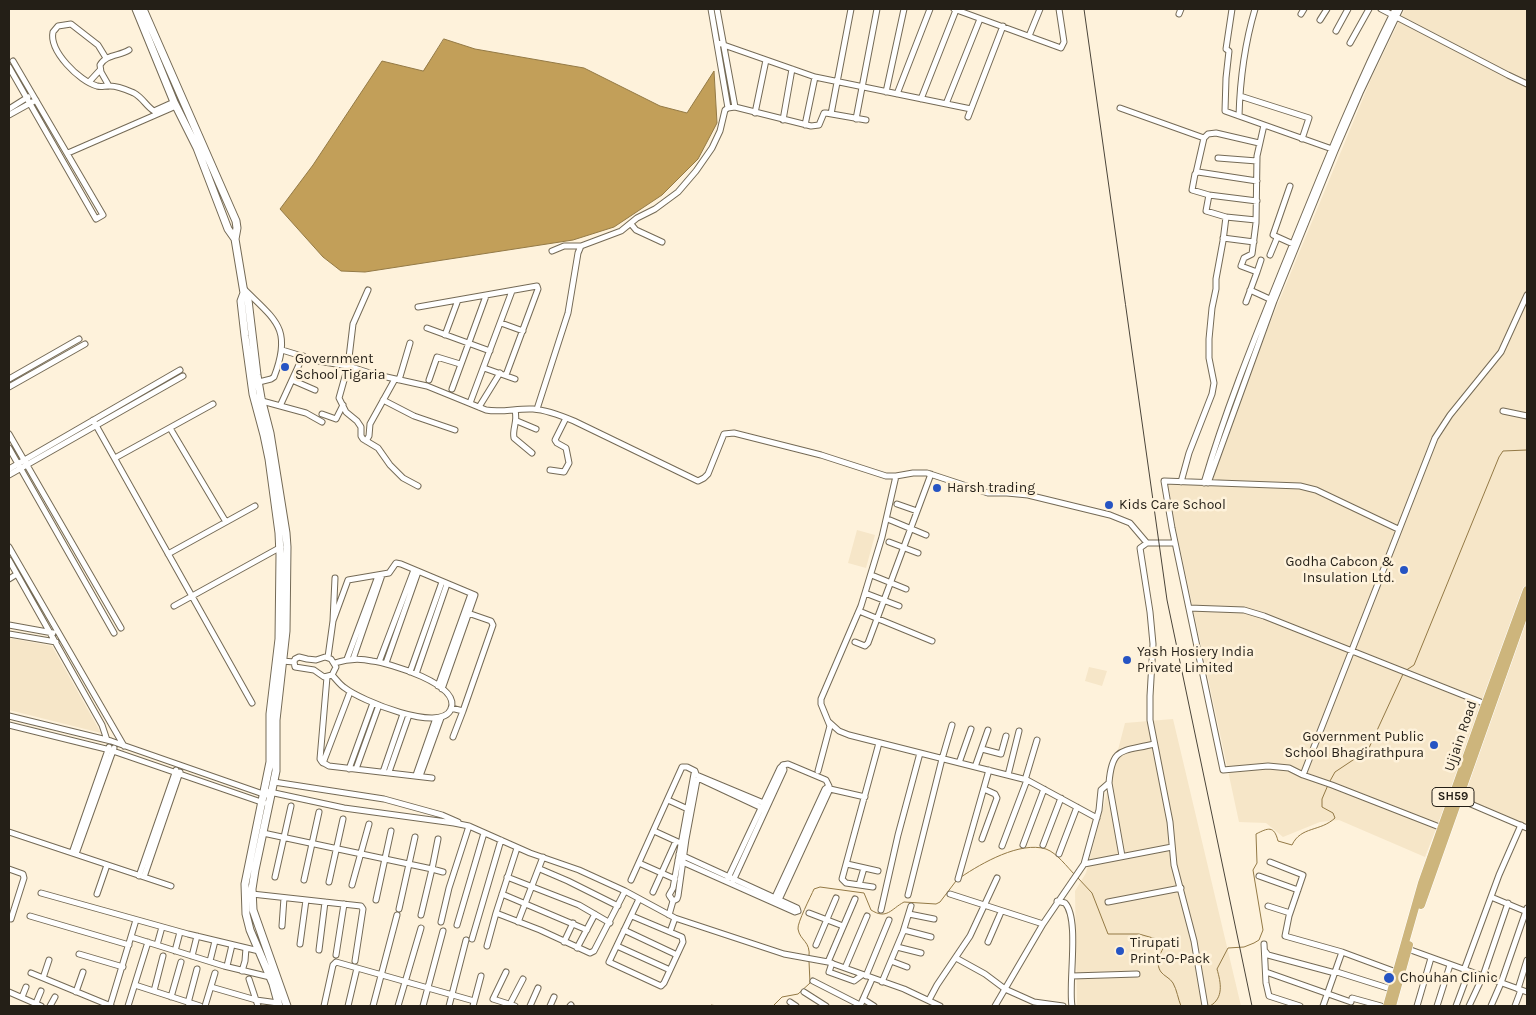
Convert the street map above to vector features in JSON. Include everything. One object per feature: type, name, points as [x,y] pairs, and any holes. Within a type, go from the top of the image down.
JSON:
[{"type":"main road","points":[[136,9],[175,104],[198,148],[228,229],[235,239]]},
{"type":"main road","points":[[143,9],[236,221],[235,239],[243,290],[248,300],[262,402],[276,465],[286,533],[283,547],[279,640],[270,714],[270,762],[267,797],[263,833],[252,894],[253,910],[287,1006]]},
{"type":"main road","points":[[243,290],[241,301],[253,394],[269,459],[283,547],[286,623],[276,715],[276,772],[274,782],[267,797],[245,884],[246,914],[250,930],[260,951],[279,1004]]},
{"type":"main road","name":"Ujjain Road","points":[[1392,1006],[1421,906],[1459,799],[1488,706],[1527,593]]},
{"type":"main road","name":"Ujjain Road","points":[[1387,1006],[1422,884],[1527,606]]},
{"type":"street","points":[[711,9],[735,107]]},
{"type":"street","points":[[717,9],[728,108]]},
{"type":"street","points":[[831,114],[851,9]]},
{"type":"street","points":[[856,119],[877,9]]},
{"type":"street","points":[[886,92],[904,9]]},
{"type":"street","points":[[897,94],[930,9]]},
{"type":"street","points":[[921,99],[955,9],[1058,48],[1063,47],[1064,42],[1059,9]]},
{"type":"street","points":[[1028,36],[1040,9]]},
{"type":"street","points":[[1232,9],[1226,42],[1226,49],[1229,52],[1225,111],[1333,150]]},
{"type":"street","points":[[1239,116],[1248,31],[1255,9]]},
{"type":"street","points":[[1320,20],[1326,9]]},
{"type":"street","points":[[1336,31],[1348,9]]},
{"type":"street","points":[[1350,42],[1369,9]]},
{"type":"street","points":[[1381,9],[1527,84]]},
{"type":"street","points":[[1206,483],[1272,300],[1333,150],[1394,16],[1395,9]]},
{"type":"street","points":[[1394,16],[1400,9]]},
{"type":"street","points":[[946,104],[980,19]]},
{"type":"street","points":[[106,58],[98,45],[71,24],[55,28],[52,40],[62,57],[70,68],[89,82],[99,86],[119,87],[139,96],[154,111],[175,104]]},
{"type":"street","points":[[968,117],[1003,26]]},
{"type":"street","points":[[720,44],[816,77],[970,110]]},
{"type":"street","points":[[109,86],[100,70],[100,65],[106,58],[129,50]]},
{"type":"street","points":[[755,113],[766,60]]},
{"type":"street","points":[[9,67],[96,219],[103,215],[14,61]]},
{"type":"street","points":[[782,120],[792,69]]},
{"type":"street","points":[[89,82],[100,70]]},
{"type":"street","points":[[805,125],[816,77]]},
{"type":"street","points":[[1240,96],[1309,118],[1302,139]]},
{"type":"street","points":[[9,115],[35,97]]},
{"type":"street","points":[[9,109],[28,101]]},
{"type":"street","points":[[68,153],[175,104]]},
{"type":"street","points":[[552,251],[564,246],[580,246],[621,231],[637,218],[665,202],[688,182],[712,148],[720,132],[725,110],[728,108],[735,107],[782,120],[816,126],[819,125],[824,113],[866,120]]},
{"type":"street","points":[[1120,108],[1204,138]]},
{"type":"street","points":[[1257,272],[1241,266],[1244,258],[1252,254],[1254,242],[1257,160],[1264,125]]},
{"type":"street","points":[[1257,201],[1209,195],[1192,190],[1204,138],[1208,134],[1216,133],[1259,143]]},
{"type":"street","points":[[1218,158],[1257,160]]},
{"type":"street","points":[[1196,173],[1257,181]]},
{"type":"street","points":[[1290,186],[1273,236],[1294,247]]},
{"type":"street","points":[[1209,195],[1206,211],[1226,217],[1256,220]]},
{"type":"street","points":[[1182,482],[1189,453],[1212,394],[1214,383],[1209,358],[1209,339],[1226,217]]},
{"type":"street","points":[[631,224],[636,230],[662,242]]},
{"type":"street","points":[[1223,238],[1254,242]]},
{"type":"street","points":[[1270,255],[1277,238]]},
{"type":"street","points":[[537,410],[568,314],[580,246]]},
{"type":"street","points":[[1246,302],[1262,260]]},
{"type":"street","points":[[418,307],[538,287],[523,331],[503,374],[479,407]]},
{"type":"street","points":[[243,290],[275,320],[282,335],[282,350],[274,376],[271,379],[259,382]]},
{"type":"street","points":[[368,290],[353,324],[348,366],[339,395],[346,412],[357,420],[361,426],[361,436],[366,442],[381,451],[387,461],[403,478],[418,486]]},
{"type":"street","points":[[1250,290],[1272,300]]},
{"type":"street","points":[[470,403],[512,291]]},
{"type":"street","points":[[1302,775],[1430,448],[1450,415],[1501,352],[1527,295]]},
{"type":"street","points":[[452,389],[486,296]]},
{"type":"street","points":[[445,335],[458,300]]},
{"type":"street","points":[[501,322],[523,331]]},
{"type":"street","points":[[427,328],[490,351]]},
{"type":"street","points":[[9,380],[79,339]]},
{"type":"street","points":[[366,442],[370,432],[369,427],[383,400],[397,379],[410,342]]},
{"type":"street","points":[[9,387],[84,344]]},
{"type":"street","points":[[282,350],[328,363],[348,366],[427,386],[496,412],[537,410],[566,418],[698,481],[708,474],[724,434],[734,433],[821,455],[886,476],[922,472],[988,493],[1028,495],[1117,518],[1130,523],[1147,543]]},
{"type":"street","points":[[280,406],[303,356]]},
{"type":"street","points":[[428,380],[437,357],[460,364]]},
{"type":"street","points":[[484,368],[515,380]]},
{"type":"street","points":[[95,423],[180,370]]},
{"type":"street","points":[[9,469],[25,463],[183,376]]},
{"type":"street","points":[[292,380],[315,390]]},
{"type":"street","points":[[383,400],[414,416],[455,430]]},
{"type":"street","points":[[262,402],[306,413],[322,422]]},
{"type":"street","points":[[115,458],[214,404]]},
{"type":"street","points":[[322,414],[336,419],[343,405]]},
{"type":"street","points":[[515,410],[517,421],[513,432],[514,438],[532,453]]},
{"type":"street","points":[[1503,411],[1527,416]]},
{"type":"street","points":[[550,470],[564,472],[569,462],[566,448],[555,440],[566,418]]},
{"type":"street","points":[[517,421],[536,429]]},
{"type":"street","points":[[95,423],[252,703]]},
{"type":"street","points":[[361,426],[369,427]]},
{"type":"street","points":[[170,428],[226,522]]},
{"type":"street","points":[[9,434],[121,628]]},
{"type":"street","points":[[9,448],[114,633]]},
{"type":"street","points":[[9,475],[19,466]]},
{"type":"street","points":[[855,642],[866,645],[931,474]]},
{"type":"street","points":[[896,476],[882,537],[859,611],[821,699],[821,704],[830,722],[839,731],[849,736],[1026,780],[1097,818]]},
{"type":"street","points":[[1398,529],[1316,490],[1300,486],[1164,481],[1175,543],[1223,770],[1268,766],[1289,768],[1302,775],[1442,828]]},
{"type":"street","points":[[897,504],[917,511]]},
{"type":"street","points":[[168,554],[255,506]]},
{"type":"street","points":[[890,520],[926,536]]},
{"type":"street","points":[[889,542],[918,553]]},
{"type":"street","points":[[1175,543],[1147,543],[1141,546],[1140,552],[1150,612],[1153,644],[1150,720],[1170,822],[1174,865],[1194,941],[1204,1006]]},
{"type":"street","points":[[9,547],[124,746]]},
{"type":"street","points":[[174,606],[283,547]]},
{"type":"street","points":[[9,560],[111,742],[110,750],[74,854]]},
{"type":"street","points":[[333,621],[348,580],[389,573],[396,563],[473,594],[440,688]]},
{"type":"street","points":[[382,662],[416,571]]},
{"type":"street","points":[[9,579],[17,574]]},
{"type":"street","points":[[350,659],[380,575]]},
{"type":"street","points":[[874,576],[906,589]]},
{"type":"street","points":[[328,657],[333,621],[335,578]]},
{"type":"street","points":[[413,673],[444,583]]},
{"type":"street","points":[[865,593],[899,606]]},
{"type":"street","points":[[1189,608],[1244,610],[1300,629],[1351,652],[1397,668],[1488,706]]},
{"type":"street","points":[[859,611],[932,640]]},
{"type":"street","points":[[452,737],[493,625],[492,621],[467,613]]},
{"type":"street","points":[[9,626],[59,634]]},
{"type":"street","points":[[9,634],[64,642]]},
{"type":"street","points":[[294,662],[298,657],[316,660],[328,657]]},
{"type":"street","points":[[328,657],[334,663],[335,671],[329,676],[320,759],[323,764],[432,778]]},
{"type":"street","points":[[294,662],[297,668],[312,669],[321,676],[329,676],[350,692],[376,704],[406,714],[439,718],[448,714],[452,708],[451,700],[440,688],[413,673],[382,662],[350,659],[334,663]]},
{"type":"street","points":[[282,661],[294,662]]},
{"type":"street","points":[[323,764],[350,692]]},
{"type":"street","points":[[352,769],[376,704]]},
{"type":"street","points":[[452,708],[463,711]]},
{"type":"street","points":[[386,772],[406,714]]},
{"type":"street","points":[[9,716],[124,746],[267,797]]},
{"type":"street","points":[[418,776],[439,718]]},
{"type":"street","points":[[818,771],[830,732],[830,722]]},
{"type":"street","points":[[9,725],[110,750],[177,773],[267,797],[469,826],[517,848],[579,870],[625,891],[675,918],[784,954],[830,963],[904,989],[940,1006]]},
{"type":"street","points":[[908,895],[952,725]]},
{"type":"street","points":[[959,763],[971,729]]},
{"type":"street","points":[[975,767],[988,730]]},
{"type":"street","points":[[1008,775],[1019,731]]},
{"type":"street","points":[[982,749],[1001,754],[1006,736]]},
{"type":"street","points":[[1002,846],[1026,780],[1037,740]]},
{"type":"street","points":[[873,887],[842,881],[879,743]]},
{"type":"street","points":[[1122,856],[1109,783],[1110,766],[1115,756],[1119,753],[1154,744]]},
{"type":"street","points":[[881,910],[898,835],[920,753]]},
{"type":"street","points":[[730,880],[783,765],[788,764],[826,780],[829,788]]},
{"type":"street","points":[[142,876],[180,766]]},
{"type":"street","points":[[631,880],[682,767],[690,768],[696,774],[764,806]]},
{"type":"street","points":[[958,879],[989,770]]},
{"type":"street","points":[[689,810],[693,777],[696,774]]},
{"type":"street","points":[[668,915],[673,901],[678,898],[681,843],[696,782],[700,779],[764,806]]},
{"type":"street","points":[[274,782],[384,799],[442,815],[461,824]]},
{"type":"street","points":[[995,1006],[1057,901],[1084,864],[1097,818],[1102,790],[1109,783]]},
{"type":"street","points":[[681,858],[776,901],[825,789],[829,788],[865,797]]},
{"type":"street","points":[[982,839],[997,798],[995,794],[984,789]]},
{"type":"street","points":[[1023,845],[1044,789]]},
{"type":"street","points":[[1044,845],[1060,798]]},
{"type":"street","points":[[1459,799],[1527,828]]},
{"type":"street","points":[[668,800],[689,810]]},
{"type":"street","points":[[275,877],[291,806]]},
{"type":"street","points":[[1059,854],[1077,807]]},
{"type":"street","points":[[304,880],[319,812]]},
{"type":"street","points":[[329,882],[343,819]]},
{"type":"street","points":[[352,885],[369,824]]},
{"type":"street","points":[[1456,1006],[1491,898],[1521,825]]},
{"type":"street","points":[[440,922],[469,826]]},
{"type":"street","points":[[376,900],[390,831]]},
{"type":"street","points":[[654,831],[681,843]]},
{"type":"street","points":[[9,832],[171,886]]},
{"type":"street","points":[[263,833],[443,872]]},
{"type":"street","points":[[457,925],[484,833]]},
{"type":"street","points":[[399,909],[415,837]]},
{"type":"street","points":[[421,915],[438,839]]},
{"type":"street","points":[[472,939],[501,840]]},
{"type":"street","points":[[654,892],[662,873],[681,843]]},
{"type":"street","points":[[1084,864],[1172,847]]},
{"type":"street","points":[[488,946],[496,913],[517,848]]},
{"type":"street","points":[[518,922],[540,869],[543,857]]},
{"type":"street","points":[[673,901],[669,895],[673,888],[681,858]]},
{"type":"street","points":[[1270,862],[1303,875],[1290,913],[1285,936],[1342,952],[1396,972]]},
{"type":"street","points":[[639,863],[675,879]]},
{"type":"street","points":[[847,864],[878,872]]},
{"type":"street","points":[[97,894],[107,865]]},
{"type":"street","points":[[859,885],[864,868]]},
{"type":"street","points":[[9,869],[23,874],[24,878],[11,919]]},
{"type":"street","points":[[540,869],[618,906]]},
{"type":"street","points":[[1259,876],[1298,890]]},
{"type":"street","points":[[507,877],[579,905],[610,923]]},
{"type":"street","points":[[929,1000],[970,936],[997,878]]},
{"type":"street","points":[[1108,902],[1181,888]]},
{"type":"street","points":[[496,913],[590,953],[593,952],[610,923],[625,891]]},
{"type":"street","points":[[41,893],[180,932],[260,951]]},
{"type":"street","points":[[252,894],[362,907],[355,961]]},
{"type":"street","points":[[502,894],[587,930]]},
{"type":"street","points":[[950,894],[1043,924]]},
{"type":"street","points":[[282,926],[284,898]]},
{"type":"street","points":[[816,945],[836,898]]},
{"type":"street","points":[[1491,898],[1527,910],[1491,1006]]},
{"type":"street","points":[[605,968],[639,899]]},
{"type":"street","points":[[300,944],[306,900]]},
{"type":"street","points":[[855,900],[843,926],[830,963],[829,972],[833,975],[854,981],[864,976],[889,920]]},
{"type":"street","points":[[1057,901],[1065,904],[1071,913],[1073,958],[1072,1006]]},
{"type":"street","points":[[319,950],[325,902]]},
{"type":"street","points":[[1469,1006],[1483,976],[1508,903]]},
{"type":"street","points":[[336,955],[344,904]]},
{"type":"street","points":[[882,982],[904,930],[911,906]]},
{"type":"street","points":[[1268,906],[1290,913]]},
{"type":"street","points":[[809,912],[843,926]]},
{"type":"street","points":[[988,942],[1001,912]]},
{"type":"street","points":[[577,948],[595,914]]},
{"type":"street","points":[[909,914],[934,919]]},
{"type":"street","points":[[373,1006],[397,915]]},
{"type":"street","points":[[30,916],[129,945]]},
{"type":"street","points":[[608,962],[661,986],[670,970],[683,939],[632,916]]},
{"type":"street","points":[[845,968],[867,916]]},
{"type":"street","points":[[670,932],[675,918]]},
{"type":"street","points":[[31,973],[110,1006],[136,920]]},
{"type":"street","points":[[564,942],[573,924]]},
{"type":"street","points":[[157,945],[162,927]]},
{"type":"street","points":[[398,1006],[421,928]]},
{"type":"street","points":[[624,930],[677,955]]},
{"type":"street","points":[[904,930],[930,937]]},
{"type":"street","points":[[423,1006],[443,931]]},
{"type":"street","points":[[174,951],[180,932]]},
{"type":"street","points":[[192,956],[197,936]]},
{"type":"street","points":[[131,937],[242,971],[270,977]]},
{"type":"street","points":[[210,961],[215,940]]},
{"type":"street","points":[[449,1006],[466,940]]},
{"type":"street","points":[[128,1006],[148,942]]},
{"type":"street","points":[[1264,944],[1270,996],[1300,1006]]},
{"type":"street","points":[[227,966],[232,945]]},
{"type":"street","points":[[617,946],[670,970]]},
{"type":"street","points":[[897,947],[921,953]]},
{"type":"street","points":[[242,971],[246,948]]},
{"type":"street","points":[[1408,949],[1527,992]]},
{"type":"street","points":[[1265,951],[1268,955],[1337,972],[1391,990]]},
{"type":"street","points":[[1324,1006],[1342,952]]},
{"type":"street","points":[[79,954],[123,967]]},
{"type":"street","points":[[154,992],[163,956]]},
{"type":"street","points":[[956,958],[1033,1004],[1063,1006]]},
{"type":"street","points":[[1417,1006],[1432,958]]},
{"type":"street","points":[[42,978],[50,960]]},
{"type":"street","points":[[1515,1006],[1527,960]]},
{"type":"street","points":[[891,961],[908,967]]},
{"type":"street","points":[[171,997],[181,962]]},
{"type":"street","points":[[324,1006],[336,962],[452,993],[474,1003],[481,976]]},
{"type":"street","points":[[1437,1006],[1450,965]]},
{"type":"street","points":[[348,1006],[357,968]]},
{"type":"street","points":[[188,1003],[197,969]]},
{"type":"street","points":[[76,992],[83,972]]},
{"type":"street","points":[[490,1006],[506,972]]},
{"type":"street","points":[[1266,972],[1328,994],[1381,1006]]},
{"type":"street","points":[[206,1006],[215,973]]},
{"type":"street","points":[[1072,976],[1138,974]]},
{"type":"street","points":[[249,979],[258,1006]]},
{"type":"street","points":[[493,999],[513,1005],[523,979]]},
{"type":"street","points":[[861,1003],[872,979]]},
{"type":"street","points":[[814,981],[861,1003],[874,1006]]},
{"type":"street","points":[[135,986],[200,1006]]},
{"type":"street","points":[[22,997],[26,987]]},
{"type":"street","points":[[211,987],[256,1000],[279,1004]]},
{"type":"street","points":[[530,1006],[538,988]]},
{"type":"street","points":[[36,1003],[41,991]]},
{"type":"street","points":[[9,992],[41,1006]]},
{"type":"street","points":[[804,992],[826,1006]]},
{"type":"street","points":[[50,1006],[55,996]]},
{"type":"street","points":[[550,1006],[554,997]]},
{"type":"street","points":[[790,1002],[796,1006]]},
{"type":"shaded area","points":[[1405,9],[1527,9],[1527,584],[1478,724],[1425,857],[1339,820],[1320,822],[1283,837],[1266,823],[1239,822],[1166,483],[1208,484],[1263,340],[1371,79]]},
{"type":"shaded area","points":[[444,39],[475,49],[584,68],[660,106],[687,113],[714,71],[717,123],[698,159],[662,195],[614,227],[573,240],[365,272],[341,271],[323,257],[280,209],[313,165],[382,61],[423,71]]},
{"type":"shaded area","points":[[857,530],[875,535],[866,568],[848,563]]},
{"type":"shaded area","points":[[1527,618],[1527,826],[1463,799]]},
{"type":"shaded area","points":[[9,638],[52,646],[101,733],[9,710]]},
{"type":"shaded area","points":[[1089,667],[1107,671],[1102,686],[1085,681]]},
{"type":"shaded area","points":[[1173,719],[1241,1006],[1077,1006],[1075,891],[1086,873],[1125,723]]},
{"type":"waterway","points":[[1405,671],[1414,665],[1499,457],[1503,451],[1527,450]]},
{"type":"waterway","points":[[1330,781],[1335,772],[1368,750],[1403,674]]},
{"type":"waterway","points":[[1210,1006],[1218,999],[1220,980],[1217,969],[1228,948],[1244,947],[1254,943],[1259,940],[1263,930],[1253,870],[1257,863],[1256,834],[1270,829],[1275,832],[1278,841],[1292,845],[1300,835],[1335,818],[1333,813],[1322,807],[1322,799],[1328,785]]},
{"type":"waterway","points":[[961,877],[1002,855],[1025,848],[1036,847],[1046,849],[1054,854],[1075,875]]},
{"type":"waterway","points":[[1078,878],[1092,893],[1108,934],[1139,934],[1167,942],[1158,964],[1162,973],[1173,983],[1181,1006]]},
{"type":"waterway","points":[[809,957],[807,944],[799,933],[798,926],[814,889],[820,887],[864,893],[871,910],[876,913],[885,914],[904,902],[936,904],[940,902],[956,881]]},
{"type":"waterway","points":[[773,1006],[782,997],[798,994],[810,983],[809,961]]},
{"type":"waterway","points":[[710,1006],[717,1006]]},
{"type":"railway","points":[[1084,9],[1167,600],[1252,1006]]},
{"type":"place","name":"Government School Tigaria","points":[[285,367]]},
{"type":"place","name":"Harsh trading","points":[[937,488]]},
{"type":"place","name":"Kids Care School","points":[[1109,505]]},
{"type":"place","name":"Godha Cabcon & Insulation Ltd.","points":[[1404,570]]},
{"type":"place","name":"Yash Hosiery India Private Limited","points":[[1127,660]]},
{"type":"place","name":"Government Public School Bhagirathpura","points":[[1434,745]]},
{"type":"place","name":"Tirupati Print-O-Pack","points":[[1120,951]]},
{"type":"place","name":"Chouhan Clinic","points":[[1389,978]]}]
